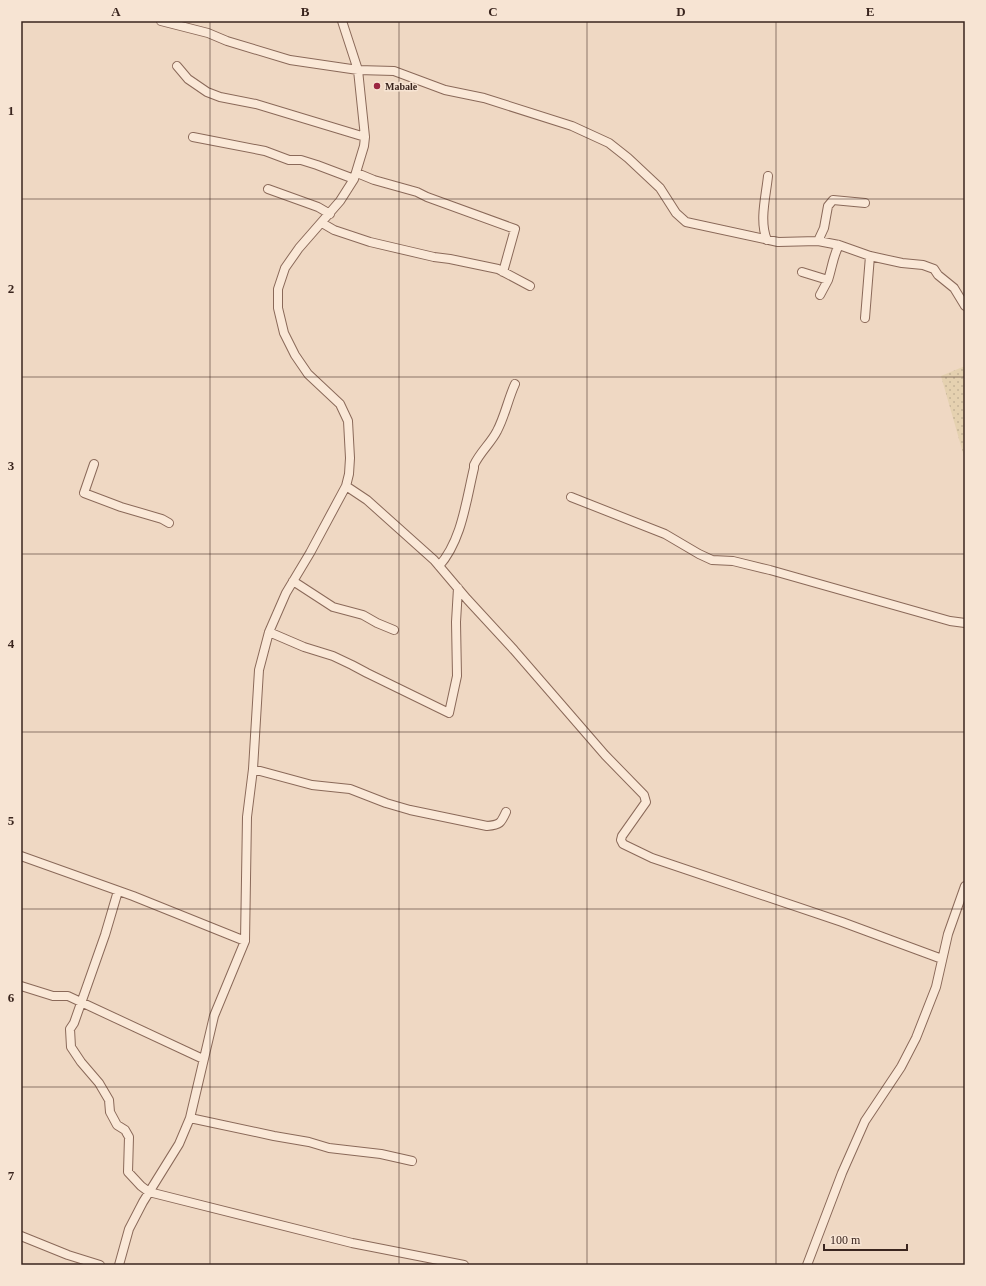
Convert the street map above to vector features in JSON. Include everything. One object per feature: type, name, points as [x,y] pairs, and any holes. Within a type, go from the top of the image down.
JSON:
[{"type":"street","points":[[161,21],[208,32],[227,41],[290,60],[358,70],[394,70],[445,90],[484,98],[583,130],[609,143],[628,158],[660,188],[682,220],[686,222],[778,242],[818,241],[839,245],[870,256],[902,263],[923,265],[934,269],[938,275],[954,288],[965,306]]},
{"type":"street","points":[[119,1265],[129,1230],[149,1192],[179,1144],[190,1118],[214,1016],[245,941],[247,817],[253,769],[259,670],[269,632],[286,593],[346,486],[349,474],[350,458],[348,422],[340,404],[308,374],[295,355],[284,333],[278,308],[278,289],[285,268],[299,248],[340,201],[355,176],[364,146],[365,137],[358,70],[342,21]]},
{"type":"street","points":[[177,66],[188,79],[207,92],[220,97],[256,104],[365,137]]},
{"type":"street","points":[[193,136],[265,151],[288,160],[306,162],[417,192],[515,230],[503,272]]},
{"type":"street","points":[[767,240],[764,225],[768,176]]},
{"type":"street","points":[[268,189],[318,207],[330,214]]},
{"type":"street","points":[[818,241],[824,228],[828,206],[833,200],[865,203]]},
{"type":"street","points":[[322,223],[334,230],[370,242],[434,258],[450,259],[498,270],[530,286]]},
{"type":"street","points":[[820,295],[832,270],[835,252],[839,245]]},
{"type":"street","points":[[865,318],[870,256]]},
{"type":"street","points":[[802,272],[828,280]]},
{"type":"street","points":[[440,566],[451,551],[452,544],[458,532],[474,465],[496,433],[504,416],[515,384]]},
{"type":"street","points":[[94,464],[84,493],[121,507],[162,519],[169,523]]},
{"type":"street","points":[[346,486],[367,500],[440,566],[605,756],[646,798],[646,802],[622,836],[621,840],[623,844],[652,858],[842,922],[942,959]]},
{"type":"street","points":[[571,498],[665,534],[712,560],[733,561],[770,570],[950,621],[965,623]]},
{"type":"street","points":[[293,581],[333,607],[363,614],[377,623],[394,630]]},
{"type":"street","points":[[269,632],[304,647],[333,656],[449,714],[457,676],[456,622],[458,588]]},
{"type":"street","points":[[253,769],[312,785],[350,789],[386,803],[410,810],[487,826],[496,825],[501,822],[506,812]]},
{"type":"street","points":[[21,856],[118,891],[245,941]]},
{"type":"street","points":[[807,1265],[842,1173],[865,1121],[901,1067],[916,1038],[936,987],[948,934],[965,886]]},
{"type":"street","points":[[118,891],[106,935],[74,1024],[70,1029],[71,1047],[81,1062],[99,1083],[109,1100],[110,1112],[117,1125],[128,1133],[130,1145],[128,1172],[140,1186],[149,1192],[352,1243],[464,1265]]},
{"type":"street","points":[[21,986],[53,996],[68,996],[203,1059]]},
{"type":"street","points":[[190,1118],[309,1142],[329,1148],[381,1154],[412,1161]]},
{"type":"street","points":[[21,1236],[100,1265]]},
{"type":"shaded area","points":[[965,366],[965,460],[941,376]]},
{"type":"place","name":"Mabale","points":[[377,86]]}]
